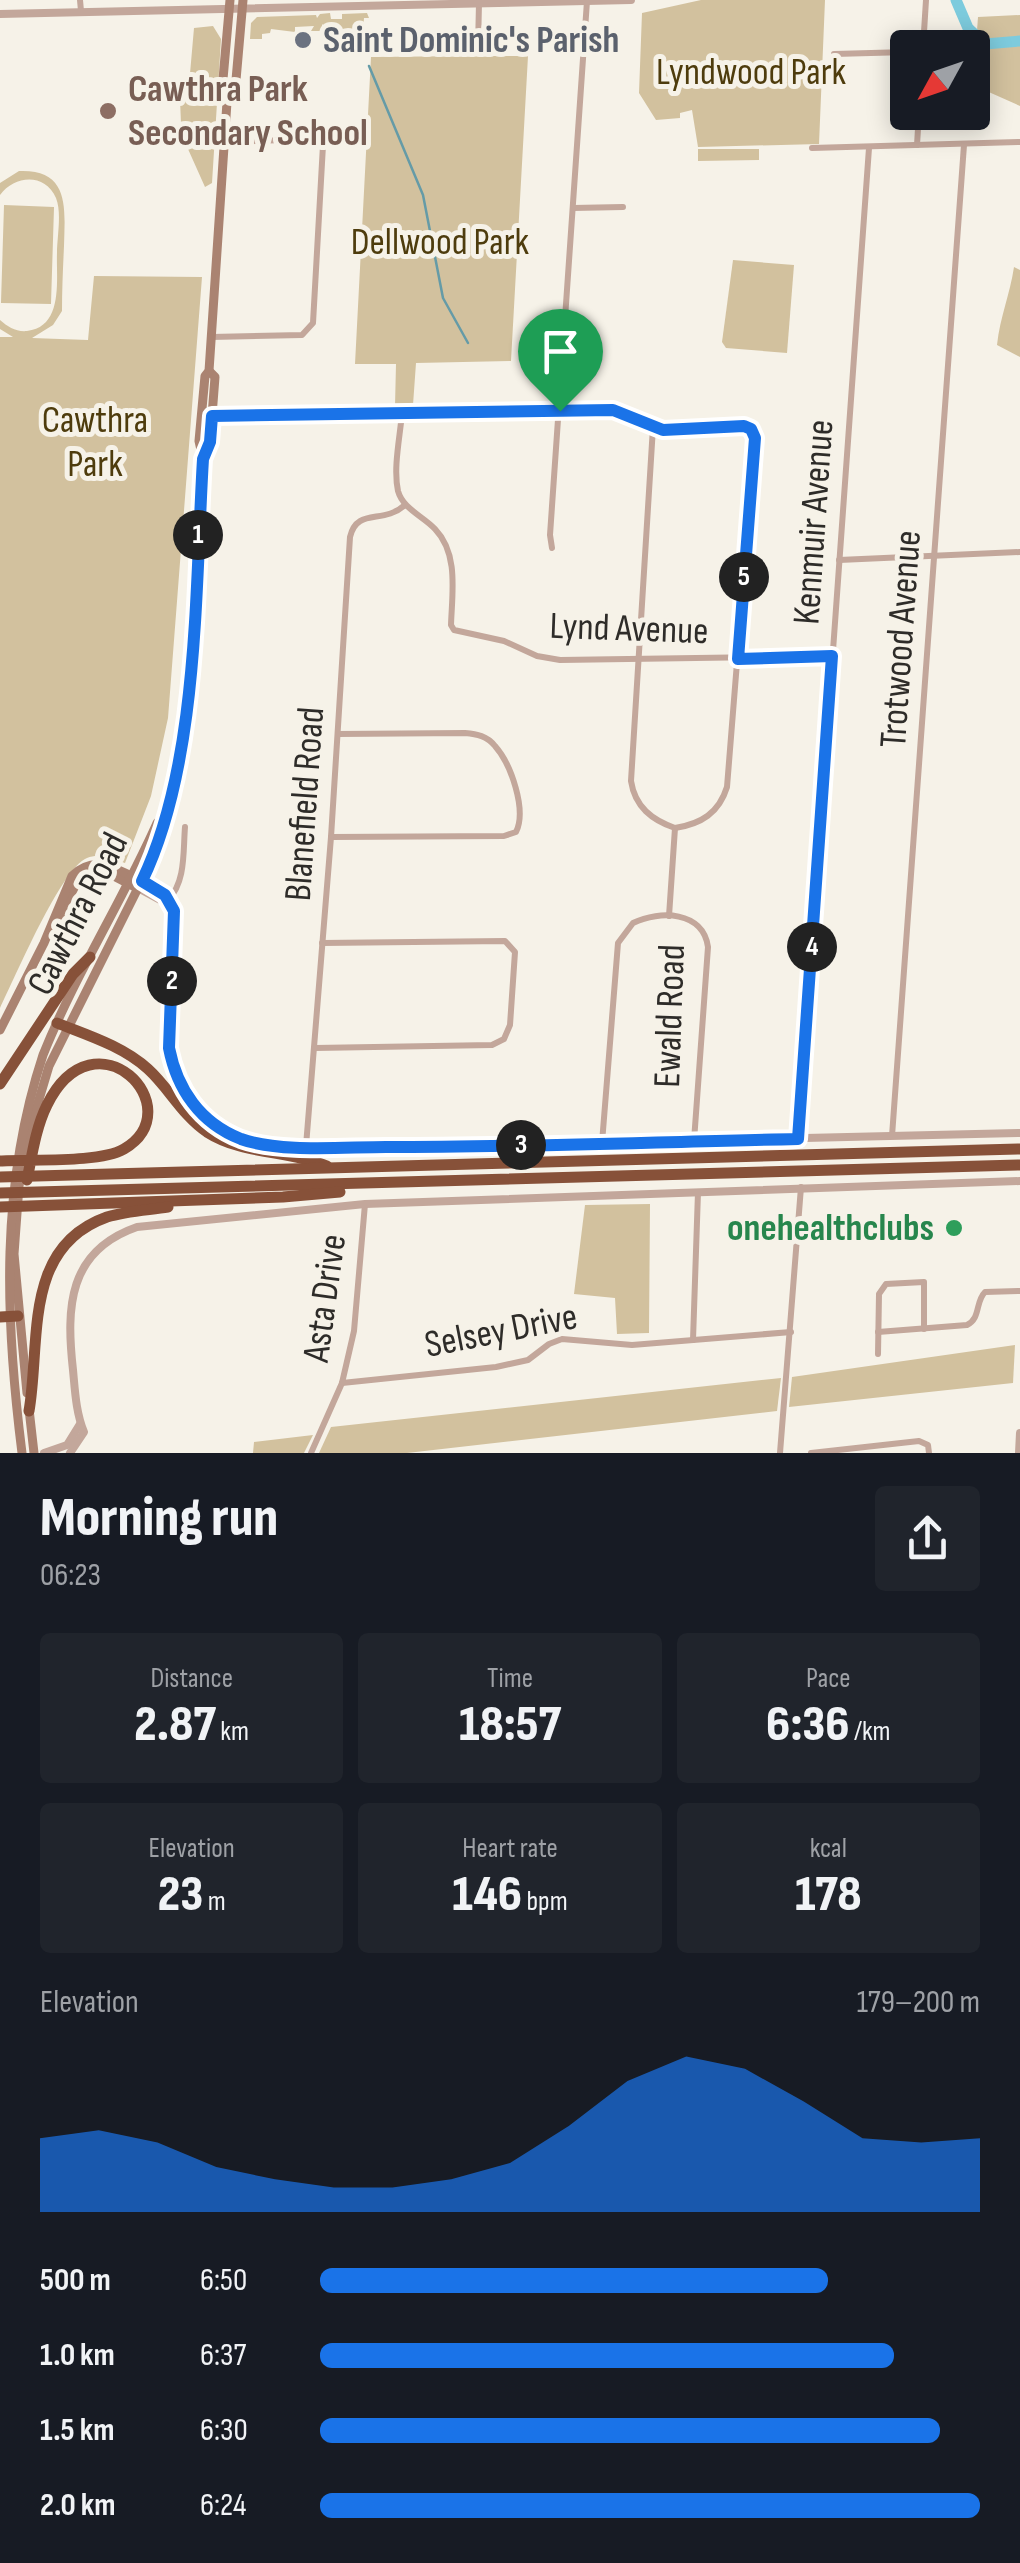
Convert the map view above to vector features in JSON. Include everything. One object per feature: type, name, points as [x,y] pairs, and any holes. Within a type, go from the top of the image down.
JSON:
[{"type":"highway","points":[[0,1084],[66,984],[90,957]]},
{"type":"highway","points":[[62,1025],[137,1060],[210,1134],[232,1144],[312,1159],[331,1167]]},
{"type":"highway","points":[[0,1161],[100,1157],[126,1148],[136,1139],[147,1118],[143,1091],[123,1068],[107,1063],[91,1064],[61,1083],[26,1143],[26,1186],[18,1201]]},
{"type":"highway","points":[[7,1222],[5,1177],[1020,1149]]},
{"type":"highway","points":[[0,1193],[1020,1165]]},
{"type":"highway","points":[[0,1206],[284,1197],[426,1182]]},
{"type":"highway","points":[[30,1411],[38,1310],[43,1286],[60,1250],[106,1218],[220,1200]]},
{"type":"main road","name":"Cawthra Road","points":[[62,1025],[135,882],[157,823],[164,816],[179,758],[188,688],[203,459],[210,442],[206,416],[215,377],[209,370],[226,142],[228,87],[222,79],[230,4]]},
{"type":"main road","name":"Cawthra Road","points":[[228,87],[236,80],[243,4]]},
{"type":"main road","points":[[0,1030],[76,872],[96,863],[135,882]]},
{"type":"main road","name":"Cawthra Road","points":[[5,1177],[26,1143],[62,1025],[90,957],[135,882]]},
{"type":"main road","points":[[18,1201],[7,1222],[8,1316],[22,1453]]},
{"type":"main road","points":[[8,1316],[30,1411],[34,1453]]},
{"type":"street","points":[[80,0],[81,11]]},
{"type":"street","points":[[0,14],[230,4],[631,0]]},
{"type":"street","points":[[924,30],[926,0]]},
{"type":"street","points":[[552,548],[587,1]]},
{"type":"street","points":[[478,47],[479,3]]},
{"type":"street","points":[[834,54],[890,52]]},
{"type":"street","points":[[917,145],[918,130]]},
{"type":"street","points":[[211,337],[302,335],[313,323],[323,144],[314,139],[226,142]]},
{"type":"street","points":[[812,148],[1020,142]]},
{"type":"street","name":"Trotwood Avenue","points":[[892,1136],[964,145]]},
{"type":"street","name":"Kenmuir Avenue","points":[[798,1139],[869,148]]},
{"type":"street","points":[[573,208],[623,208]]},
{"type":"street","points":[[206,416],[613,410],[663,430],[744,426],[751,429],[755,438],[724,796],[706,818],[675,828],[648,815],[632,790],[654,427]]},
{"type":"street","points":[[402,413],[397,482],[405,504]]},
{"type":"street","name":"Lynd Avenue","points":[[405,504],[432,526],[449,549],[454,630],[504,641],[537,656],[560,660],[832,656]]},
{"type":"street","name":"Blanefield Road","points":[[306,1146],[351,531],[360,520],[394,515],[405,504]]},
{"type":"street","points":[[839,560],[1020,552]]},
{"type":"street","points":[[331,837],[504,836],[516,832],[520,824],[516,790],[507,766],[496,746],[482,736],[338,734]]},
{"type":"street","points":[[135,882],[162,902],[174,894],[180,879],[185,827]]},
{"type":"street","points":[[602,1143],[618,943],[633,923],[668,916],[675,828]]},
{"type":"street","points":[[168,900],[175,925],[169,1048],[173,1069],[198,1110],[230,1134],[254,1143],[602,1143],[1020,1133]]},
{"type":"street","name":"Ewald Road","points":[[668,916],[694,920],[707,941],[694,1141]]},
{"type":"street","points":[[315,1048],[492,1044],[504,1039],[510,1025],[514,952],[505,941],[322,943]]},
{"type":"street","points":[[70,1453],[84,1432],[72,1365],[71,1297],[86,1263],[122,1232],[148,1225],[365,1204],[1020,1181]]},
{"type":"street","points":[[780,1453],[801,1187]]},
{"type":"street","points":[[693,1340],[698,1192]]},
{"type":"street","name":"Asta Drive","points":[[310,1453],[342,1384],[354,1332],[365,1204]]},
{"type":"street","points":[[878,1354],[882,1287],[890,1283],[924,1282],[924,1328]]},
{"type":"street","points":[[878,1332],[969,1325],[976,1319],[985,1292],[1020,1291]]},
{"type":"street","name":"Selsey Drive","points":[[342,1384],[496,1367],[528,1360],[548,1344],[562,1339],[632,1345],[790,1332]]},
{"type":"street","points":[[44,1453],[67,1445],[80,1424]]},
{"type":"street","points":[[1019,1453],[1020,1433]]},
{"type":"street","points":[[811,1453],[919,1441],[928,1444],[930,1453]]},
{"type":"green space","name":"Lyndwood Park","points":[[701,0],[825,0],[819,144],[698,147],[692,110],[680,113],[680,118],[656,120],[639,93],[642,13]]},
{"type":"green space","points":[[330,13],[331,19],[342,19],[342,14],[367,13],[362,43],[367,44],[365,50],[324,53],[324,46],[335,45],[335,29],[322,24],[322,31],[311,31],[314,26],[295,27],[295,32],[271,29],[270,33],[262,34],[262,39],[250,39],[251,23],[257,17],[317,18]]},
{"type":"green space","points":[[1020,15],[1020,106],[990,93],[990,30],[977,30],[978,17]]},
{"type":"green space","points":[[213,26],[221,39],[212,183],[205,187],[188,149],[170,131],[181,124],[180,99],[189,85],[194,28]]},
{"type":"green space","name":"Dellwood Park","points":[[486,47],[487,56],[528,56],[511,361],[416,363],[413,405],[395,406],[396,364],[355,364],[371,57],[472,56],[473,48]]},
{"type":"green space","points":[[698,149],[759,149],[759,160],[698,161]]},
{"type":"green space","name":"Cawthra Park","points":[[19,171],[48,177],[56,184],[64,205],[62,311],[53,325],[32,338],[88,340],[94,276],[202,277],[168,718],[151,796],[125,863],[101,856],[87,858],[65,881],[39,925],[0,1008],[0,337],[13,337],[0,329],[0,320],[23,331],[39,328],[47,321],[56,300],[59,218],[56,198],[45,184],[21,181],[0,195],[0,183]]},
{"type":"green space","points":[[4,205],[54,207],[51,304],[1,303]]},
{"type":"green space","points":[[733,260],[794,265],[787,353],[726,348],[722,342]]},
{"type":"green space","points":[[1014,267],[1020,270],[1020,357],[997,345]]},
{"type":"green space","points":[[650,1204],[649,1333],[617,1334],[615,1298],[574,1294],[585,1205]]},
{"type":"green space","points":[[1015,1345],[1013,1383],[789,1407],[792,1377]]},
{"type":"green space","points":[[781,1378],[777,1411],[407,1453],[319,1453],[331,1427]]},
{"type":"green space","points":[[313,1435],[304,1453],[253,1453],[254,1442]]},
{"type":"waterway","points":[[956,0],[968,28],[985,44],[1020,41]]},
{"type":"waterway","points":[[369,66],[423,195],[443,298],[468,343]]},
{"type":"place","name":"Saint Dominic's Parish","points":[[303,40]]},
{"type":"place","name":"Cawthra Park Secondary School","points":[[108,111]]},
{"type":"place","name":"onehealthclubs","points":[[954,1228]]},
{"type":"route","points":[[613,410],[663,430],[744,426],[751,429],[755,438],[738,659],[832,656],[798,1139],[334,1147],[254,1143],[230,1134],[198,1110],[173,1069],[169,1011],[174,911],[165,895],[142,881],[164,825],[179,758],[188,688],[203,459],[210,442],[212,416],[560,411],[613,410]]}]
